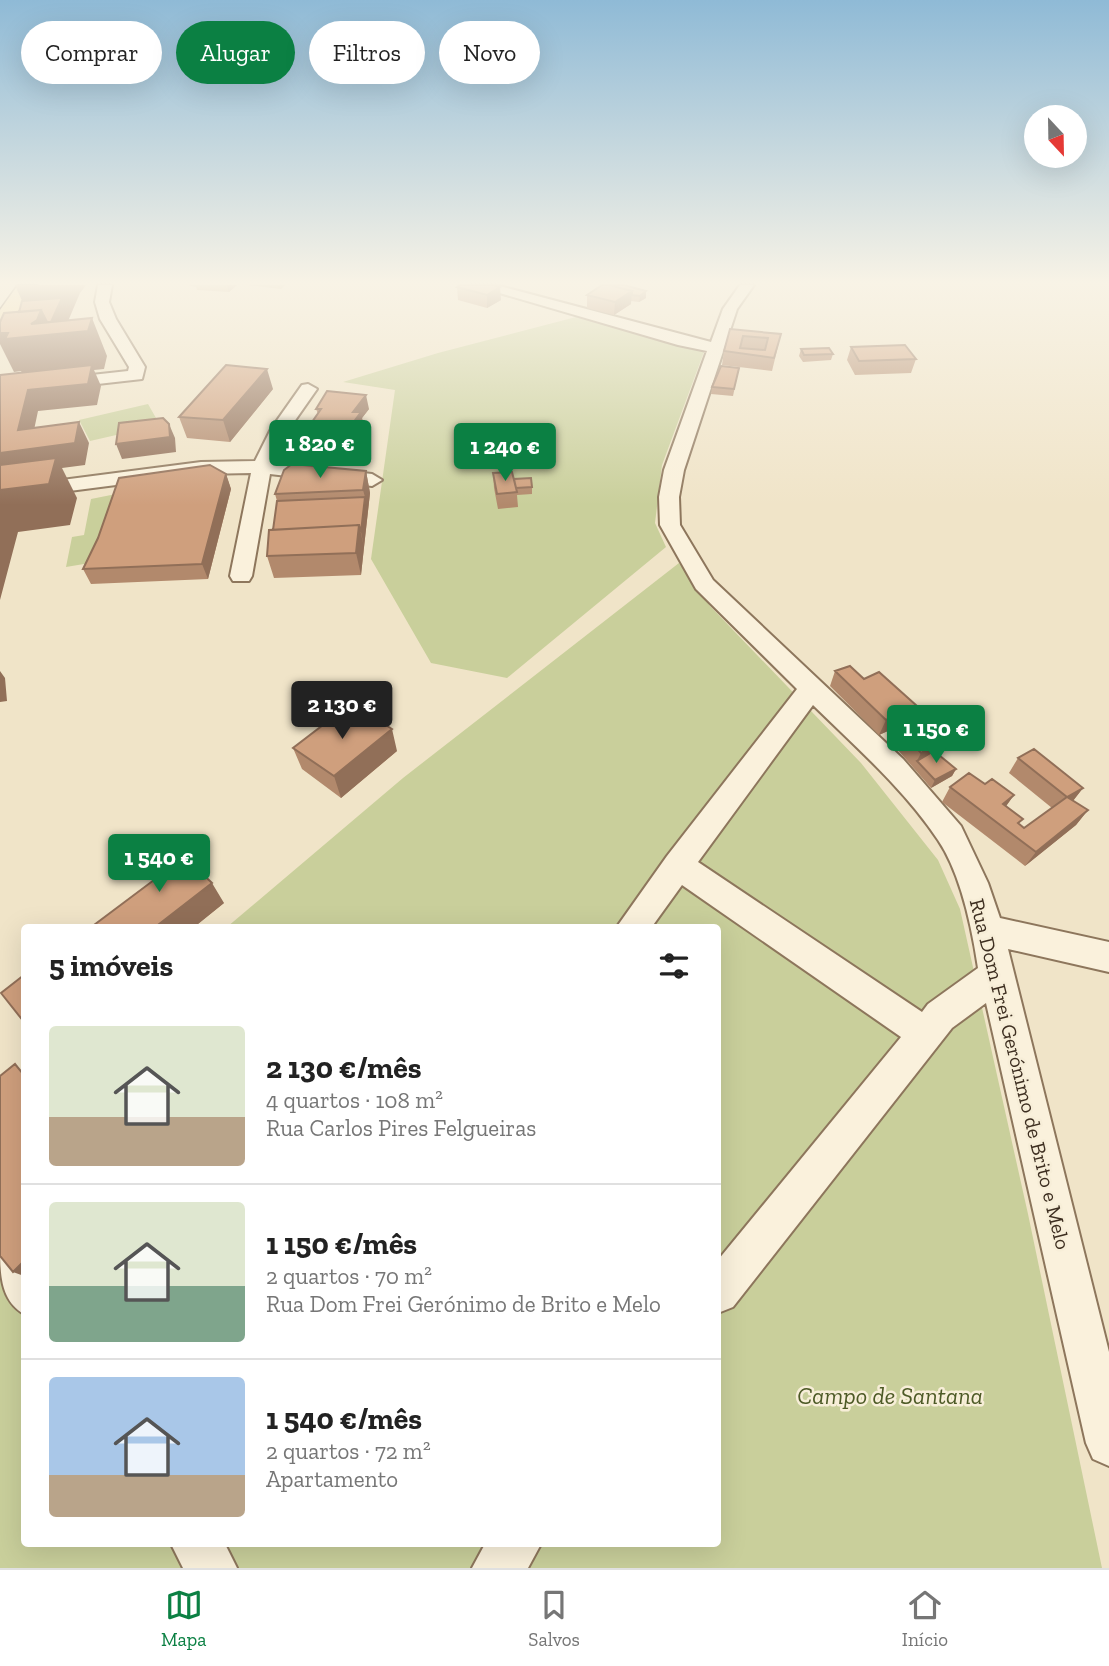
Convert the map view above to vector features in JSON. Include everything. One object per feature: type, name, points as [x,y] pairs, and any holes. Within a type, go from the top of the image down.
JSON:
[{"type":"street","points":[[0,390],[136,375],[137,367],[132,358]]},
{"type":"street","name":"Rua Dom Frei Gerónimo de Brito e Melo","points":[[713,358],[674,470],[669,497],[670,525],[704,584],[893,766],[951,834],[973,883],[988,930],[996,975],[1109,1443]]},
{"type":"street","points":[[241,576],[262,467],[278,432],[309,389]]},
{"type":"street","points":[[0,495],[201,468],[262,467],[372,480]]},
{"type":"street","points":[[635,924],[813,688]]},
{"type":"street","points":[[678,865],[925,1034]]},
{"type":"street","points":[[988,930],[1109,957]]},
{"type":"street","points":[[721,1288],[940,1016],[996,975]]},
{"type":"street","points":[[0,1262],[21,1289]]},
{"type":"street","points":[[198,1547],[212,1568]]},
{"type":"street","points":[[497,1568],[514,1547]]},
{"type":"green space","points":[[421,358],[702,358],[662,465],[655,523],[666,547],[507,678],[431,663],[371,559],[395,390],[343,382]]},
{"type":"green space","points":[[148,404],[160,425],[90,441],[79,420]]},
{"type":"green space","points":[[126,492],[102,561],[66,567],[72,537],[84,535],[91,499]]},
{"type":"green space","name":"Campo de Santana","points":[[679,563],[710,606],[861,763],[938,860],[960,909],[1028,1214],[1102,1568],[0,1568],[0,1121],[21,1103],[21,1547],[721,1547],[721,924],[231,924],[403,778]]},
{"type":"building","points":[[857,358],[916,359],[859,361]]},
{"type":"building","points":[[92,365],[88,384],[28,390],[18,430],[79,422],[75,443],[0,453],[0,375]]},
{"type":"building","points":[[226,365],[267,369],[223,420],[179,417]]},
{"type":"building","points":[[721,366],[739,368],[734,389],[712,387]]},
{"type":"building","points":[[327,391],[366,395],[353,412],[361,412],[341,439],[303,435],[321,409],[316,409]]},
{"type":"building","points":[[163,418],[169,424],[170,437],[116,444],[119,423]]},
{"type":"building","points":[[56,458],[49,484],[0,490],[0,465]]},
{"type":"building","points":[[292,464],[366,471],[363,490],[275,494],[284,470]]},
{"type":"building","points":[[210,465],[226,474],[202,564],[83,569],[98,538],[119,478]]},
{"type":"building","points":[[512,472],[517,492],[497,494],[493,473]]},
{"type":"building","points":[[531,478],[532,487],[516,488],[514,479]]},
{"type":"building","points":[[365,497],[361,532],[359,525],[273,530],[277,501]]},
{"type":"building","points":[[359,525],[356,553],[267,556],[269,530]]},
{"type":"building","points":[[850,666],[864,679],[879,672],[917,706],[886,720],[835,671]]},
{"type":"building","points":[[362,710],[392,729],[334,776],[293,748],[340,712],[350,719]]},
{"type":"building","points":[[928,721],[947,734],[938,744],[921,753],[905,735]]},
{"type":"building","points":[[1034,749],[1083,788],[1067,797],[1018,758]]},
{"type":"building","points":[[934,751],[956,769],[935,780],[917,761]]},
{"type":"building","points":[[969,773],[985,784],[992,779],[1014,795],[1003,804],[1023,819],[1018,823],[1024,828],[1067,797],[1088,810],[1036,852],[950,787]]},
{"type":"building","points":[[172,845],[212,883],[159,924],[95,924],[158,877],[145,865]]},
{"type":"building","points":[[21,977],[21,1018],[1,993]]},
{"type":"building","points":[[15,1064],[21,1071],[21,1264],[13,1272],[0,1256],[0,1076]]}]
